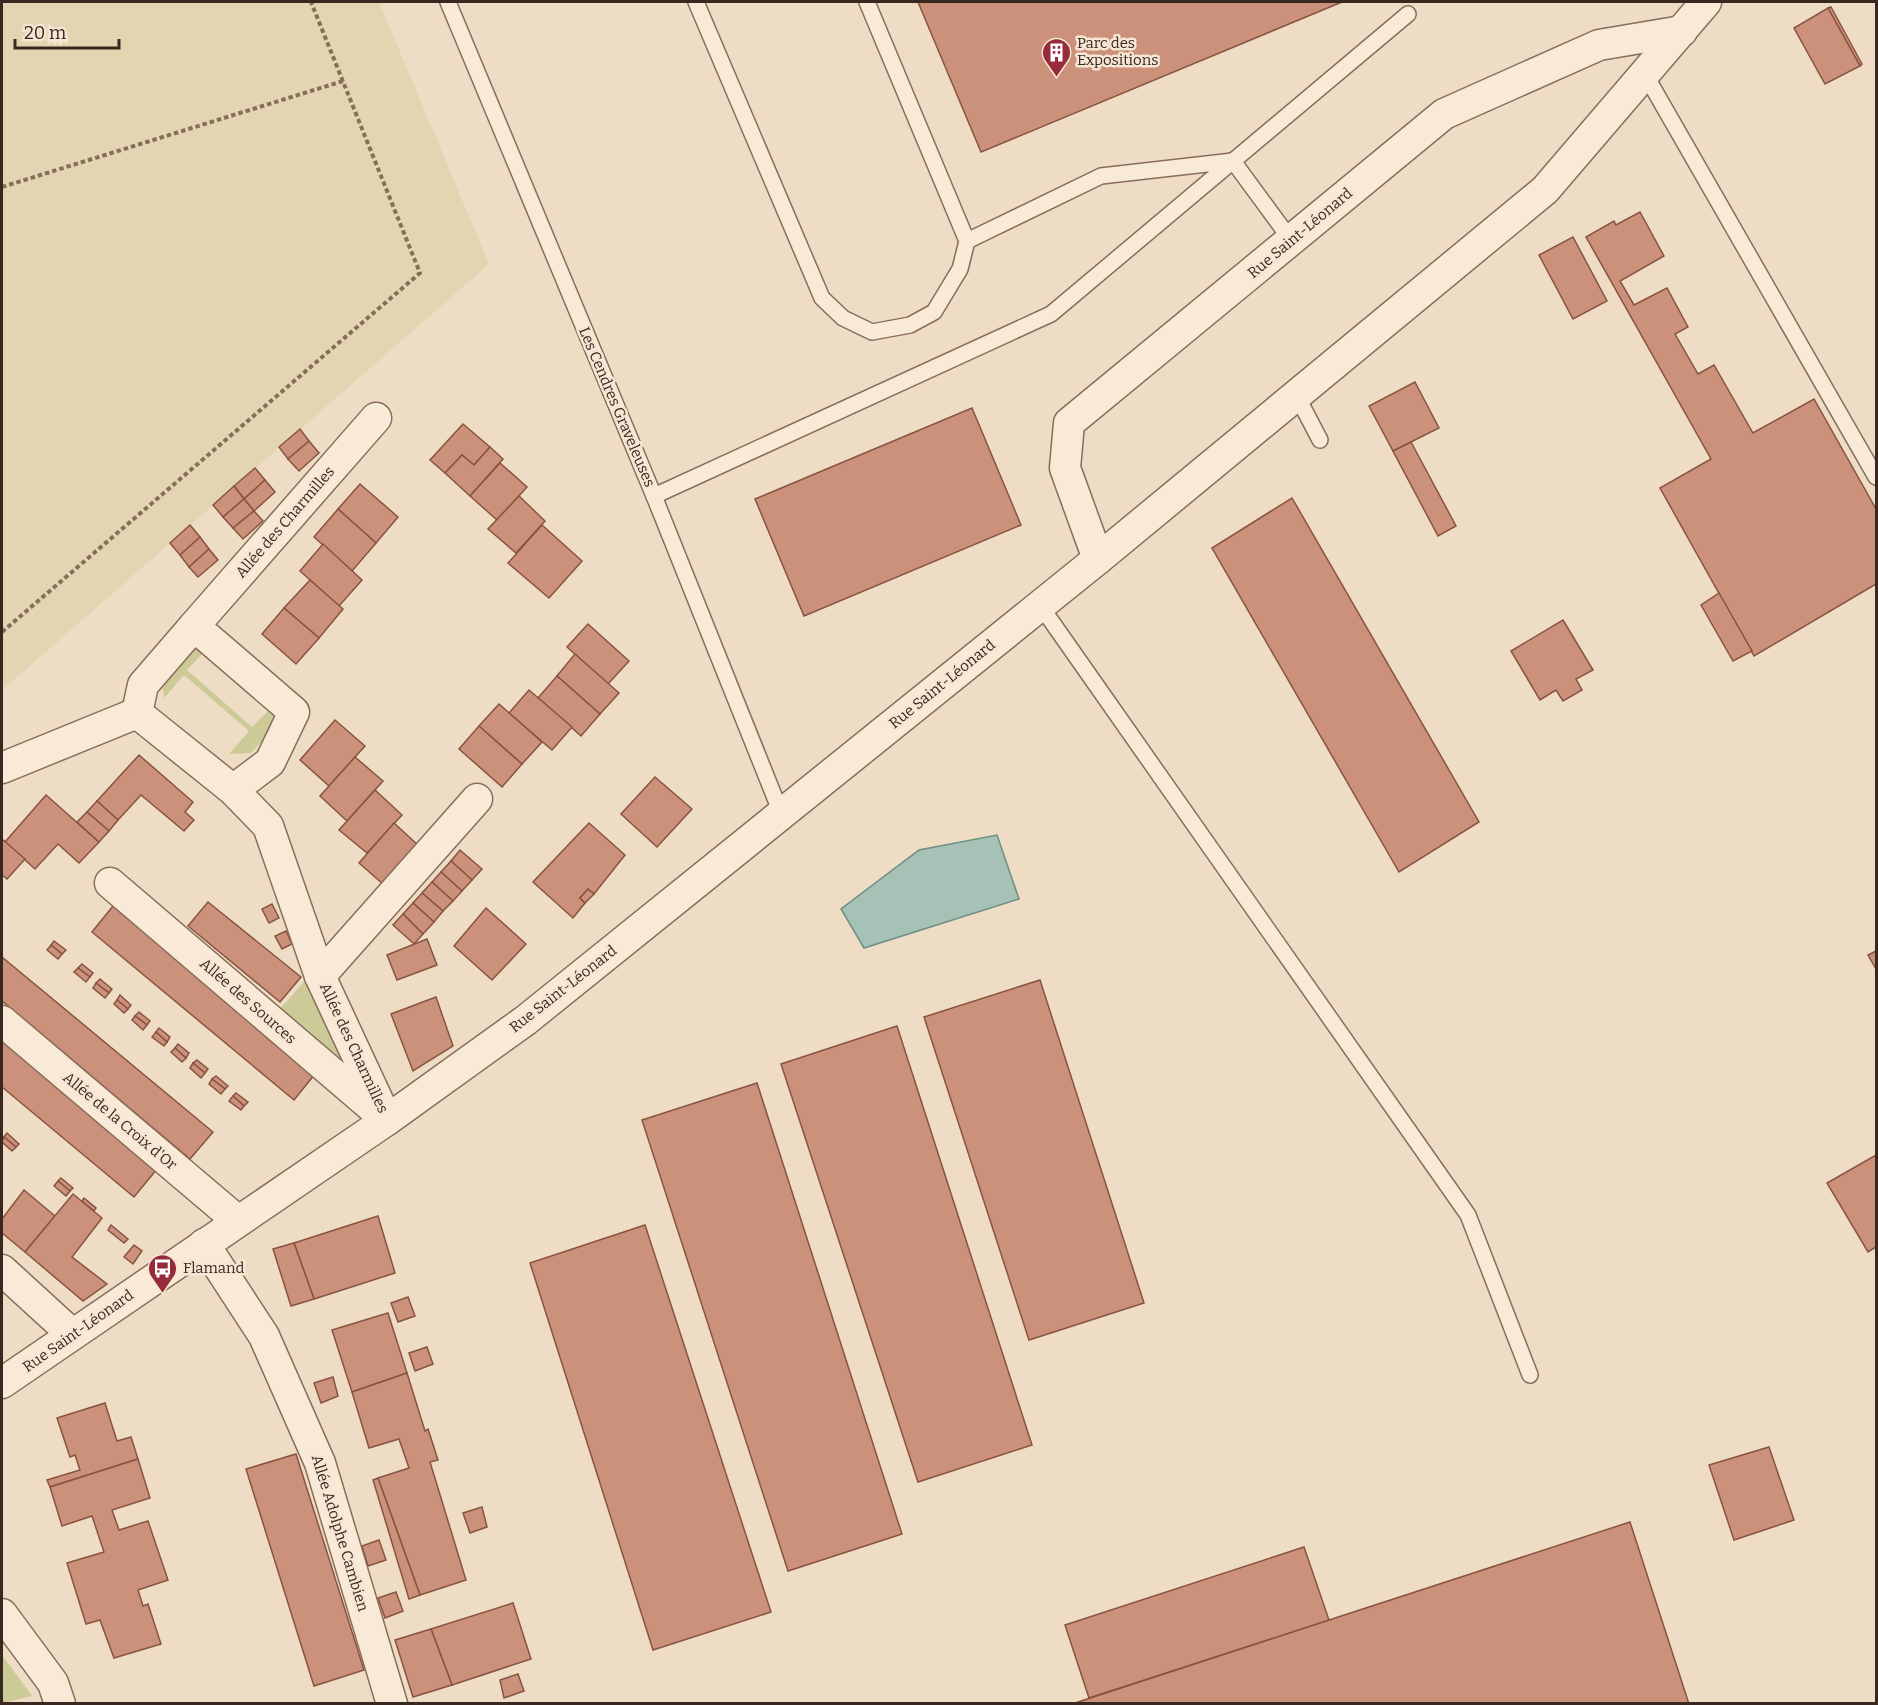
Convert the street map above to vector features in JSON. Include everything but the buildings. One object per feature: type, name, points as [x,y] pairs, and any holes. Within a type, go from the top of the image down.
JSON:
[{"type":"street","name":"Rue Saint-Léonard","points":[[2,1383],[387,1120],[526,1020],[1098,559],[1545,190],[1706,2]]},
{"type":"street","name":"Rue Saint-Léonard","points":[[1098,559],[1065,468],[1069,423],[1444,114],[1599,45],[1682,31]]},
{"type":"street","name":"Allée des Charmilles","points":[[376,418],[143,685],[137,713],[233,790],[268,826],[320,976],[387,1120]]},
{"type":"street","points":[[194,626],[294,712],[270,762],[233,790]]},
{"type":"street","points":[[2,768],[137,713]]},
{"type":"street","name":"Allée des Charmilles","points":[[320,976],[477,799]]},
{"type":"street","name":"Allée des Sources","points":[[110,883],[387,1120]]},
{"type":"street","name":"Allée de la Croix d'Or","points":[[2,1021],[238,1221]]},
{"type":"street","name":"Allée Adolphe Cambien","points":[[204,1244],[264,1336],[320,1463],[392,1704]]},
{"type":"street","points":[[2,1270],[72,1334]]},
{"type":"street","points":[[2,1614],[53,1683],[60,1704]]},
{"type":"lane","name":"Les Cendres Graveleuses","points":[[448,2],[654,496],[782,813]]},
{"type":"lane","points":[[696,2],[822,298],[843,318],[872,332],[910,325],[934,312],[960,269],[967,241],[867,2]]},
{"type":"lane","points":[[654,496],[1052,314],[1408,14]]},
{"type":"lane","points":[[1645,74],[1876,477]]},
{"type":"lane","points":[[967,241],[1101,176],[1233,161]]},
{"type":"lane","points":[[1233,161],[1291,240]]},
{"type":"lane","points":[[1297,396],[1320,440]]},
{"type":"lane","points":[[1040,605],[1468,1215],[1530,1375]]},
{"type":"path","points":[[2,632],[420,273],[311,2]]},
{"type":"path","points":[[2,187],[343,81]]},
{"type":"shaded area","points":[[2,2],[379,2],[489,264],[2,690]]},
{"type":"shaded area","points":[[189,646],[207,649],[187,670],[252,727],[272,707],[271,727],[265,738],[251,753],[229,754],[249,731],[184,675],[164,698],[162,681]]},
{"type":"shaded area","points":[[997,835],[1019,899],[864,948],[841,909],[919,850]]},
{"type":"shaded area","points":[[309,976],[345,1066],[279,1010]]},
{"type":"shaded area","points":[[2,1655],[32,1696],[2,1703]]},
{"type":"place","name":"Parc des Expositions","points":[[1056,78]]},
{"type":"place","name":"Flamand","points":[[162,1294]]}]
